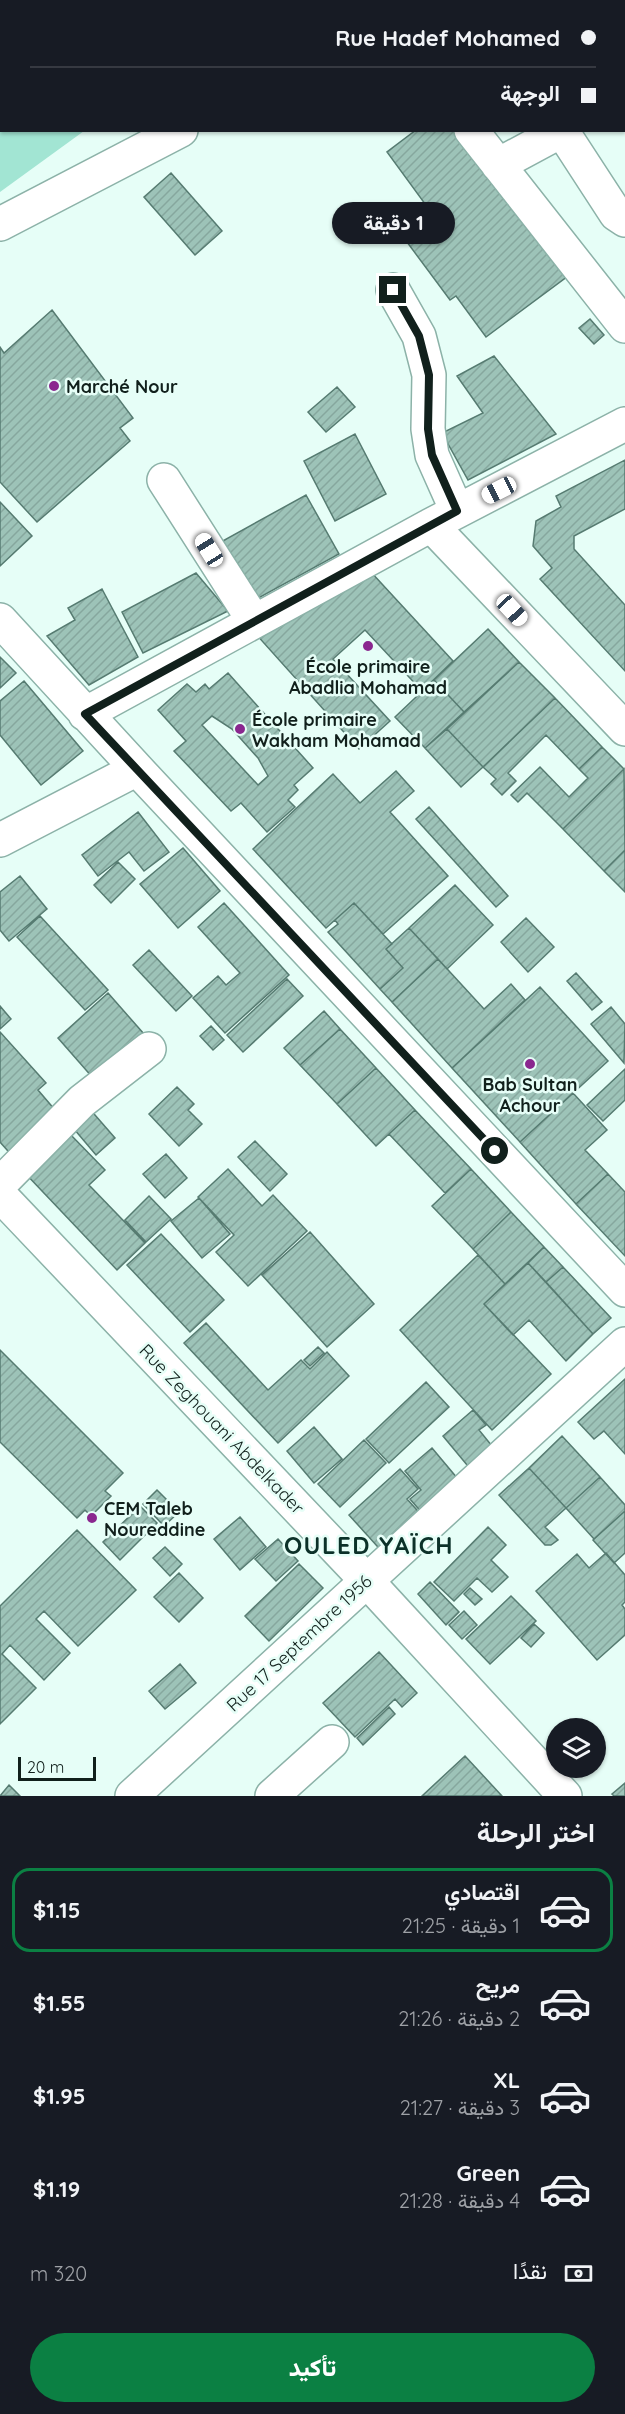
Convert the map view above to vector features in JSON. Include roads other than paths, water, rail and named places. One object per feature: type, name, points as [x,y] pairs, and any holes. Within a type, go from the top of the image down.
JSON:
[{"type":"street","points":[[0,224],[177,132]]},
{"type":"street","points":[[473,132],[625,326]]},
{"type":"street","points":[[498,165],[560,132]]},
{"type":"street","points":[[563,132],[616,214],[625,220]]},
{"type":"street","points":[[393,290],[419,336],[429,375],[428,429],[444,518],[625,729]]},
{"type":"street","points":[[85,714],[444,518],[625,424]]},
{"type":"street","points":[[164,480],[254,621]]},
{"type":"street","points":[[0,620],[85,714],[625,1290]]},
{"type":"street","points":[[0,840],[137,769]]},
{"type":"street","points":[[0,1184],[82,1101],[149,1049]]},
{"type":"street","name":"Rue Zeghouani Abdelkader","points":[[0,1195],[366,1580],[565,1796]]},
{"type":"street","name":"Rue 17 Septembre 1956","points":[[132,1796],[625,1344]]},
{"type":"street","points":[[272,1796],[332,1742]]},
{"type":"place","name":"Marché Nour","points":[[54,386]]},
{"type":"place","name":"École primaire Abadlia Mohamad","points":[[368,646]]},
{"type":"place","name":"École primaire Wakham Mohamad","points":[[240,729]]},
{"type":"place","name":"Bab Sultan Achour","points":[[530,1064]]},
{"type":"place","name":"CEM Taleb Noureddine","points":[[92,1518]]},
{"type":"district","name":"OULED YAÏCH","points":[[369,1545]]}]
